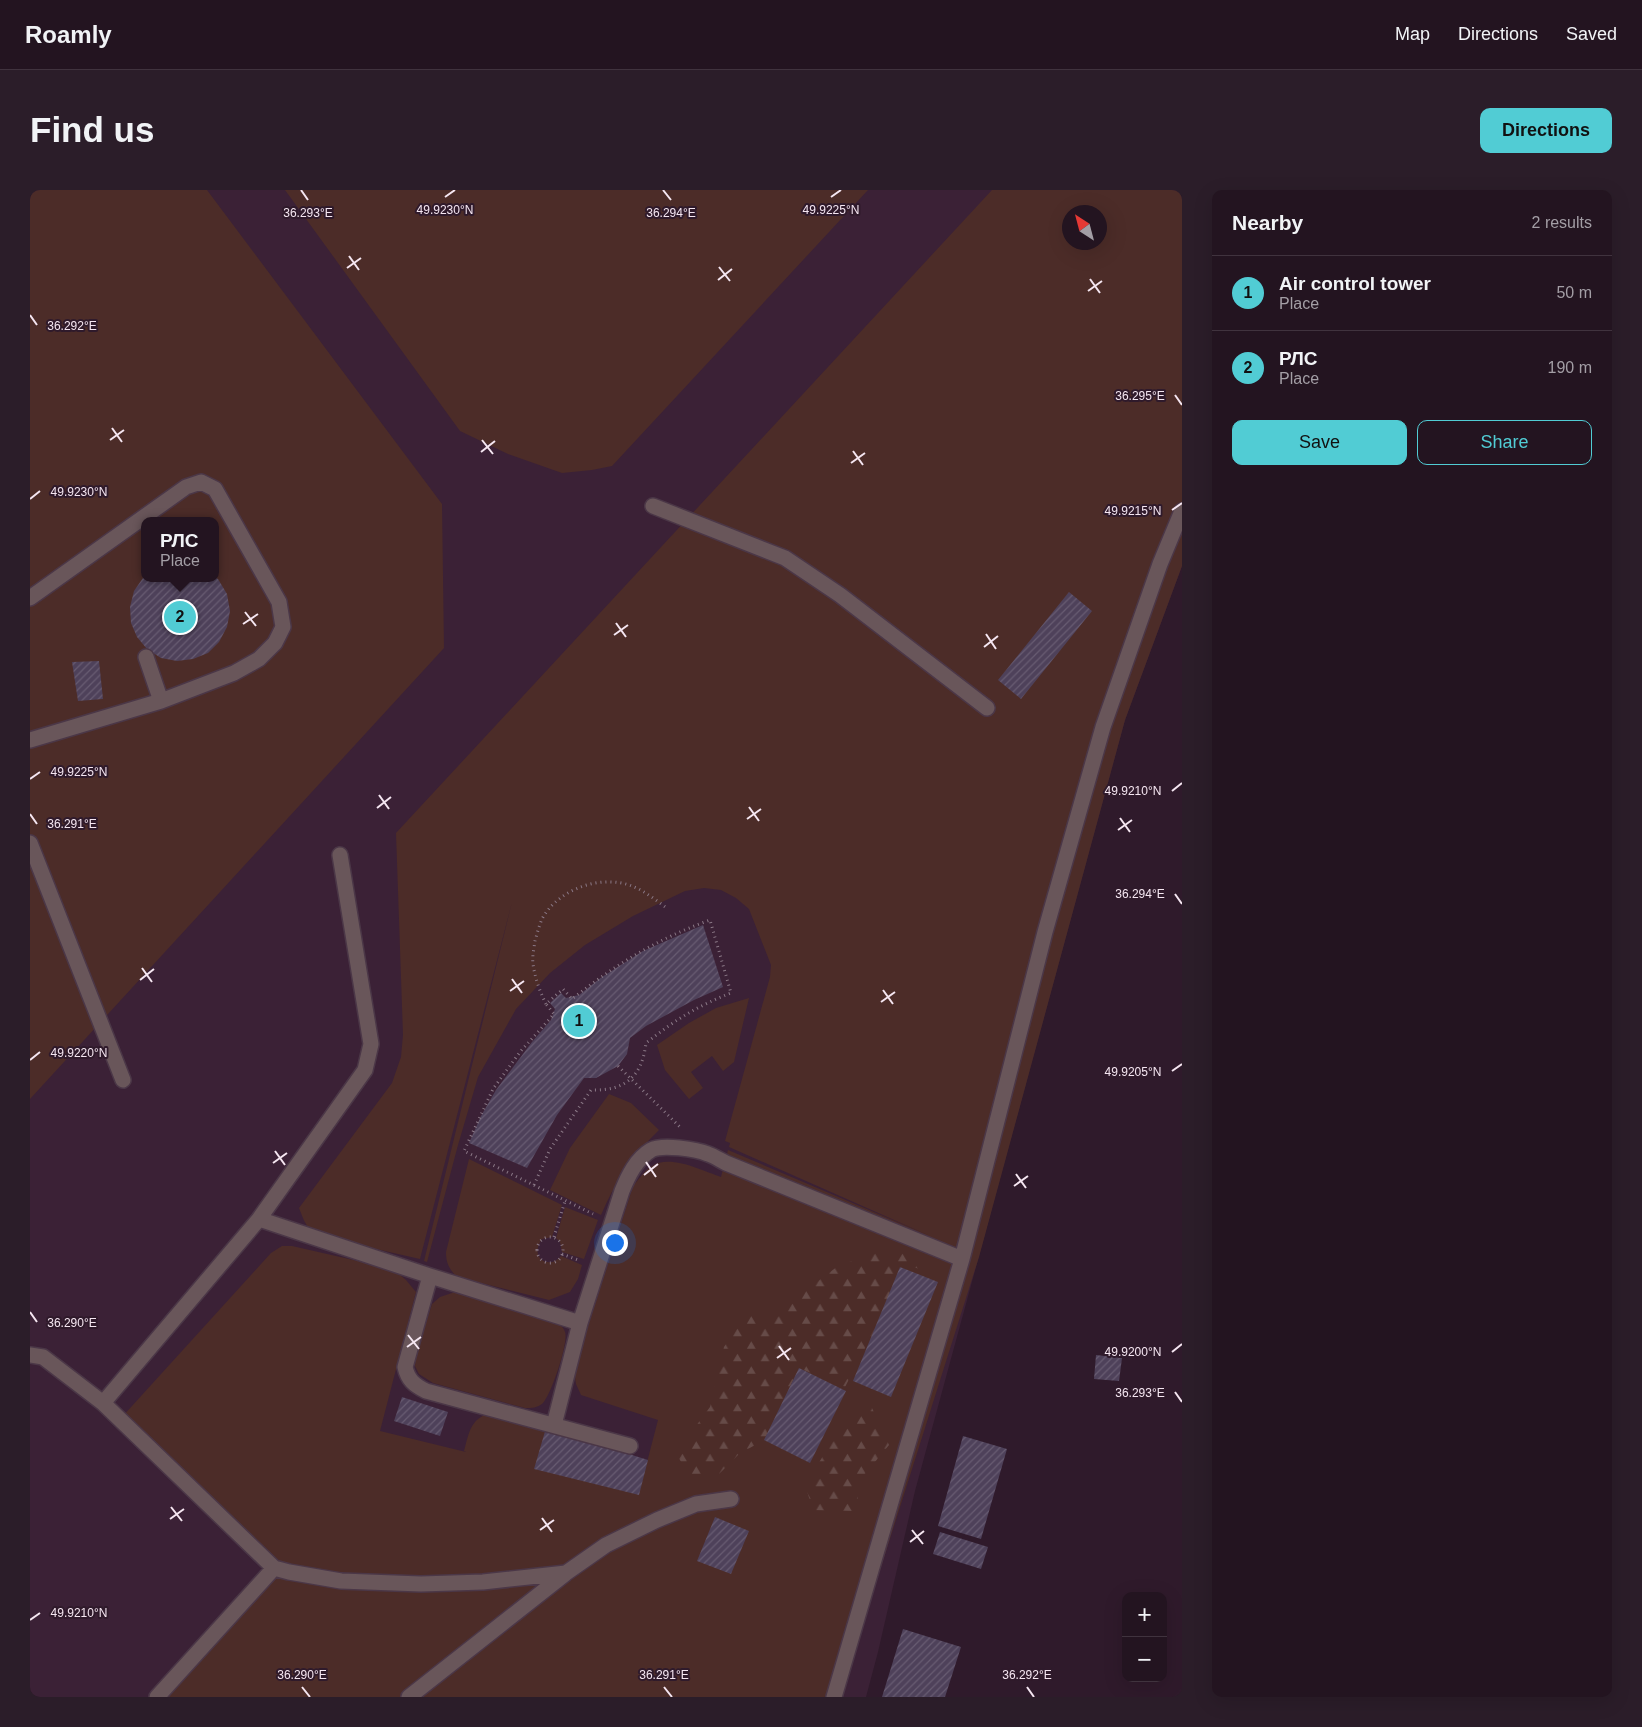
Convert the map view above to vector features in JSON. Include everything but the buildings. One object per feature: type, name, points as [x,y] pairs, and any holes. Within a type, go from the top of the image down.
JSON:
[{"type":"lane","points":[[30,740],[161,701],[234,673],[259,659],[275,644],[283,627],[278,602],[215,489],[201,482],[186,486],[143,517]]},
{"type":"lane","points":[[653,506],[785,558],[840,595],[987,708]]},
{"type":"lane","points":[[834,1697],[962,1259],[1045,932],[1103,727],[1160,564],[1182,511]]},
{"type":"lane","points":[[30,598],[141,518]]},
{"type":"lane","points":[[146,656],[161,701]]},
{"type":"lane","points":[[30,843],[123,1080]]},
{"type":"lane","points":[[103,1403],[259,1219],[365,1070],[371,1044],[340,855]]},
{"type":"lane","points":[[554,1425],[580,1323],[628,1176],[638,1162],[652,1150],[670,1147],[707,1153],[726,1163],[962,1259]]},
{"type":"lane","points":[[259,1219],[430,1276],[580,1323]]},
{"type":"lane","points":[[430,1276],[405,1367],[410,1381],[417,1387],[630,1446]]},
{"type":"lane","points":[[30,1355],[43,1357],[103,1403],[274,1568],[340,1581],[421,1584],[483,1582],[566,1573]]},
{"type":"lane","points":[[409,1697],[566,1573],[606,1545],[657,1520],[696,1504],[731,1499]]},
{"type":"lane","points":[[157,1697],[274,1568]]},
{"type":"path","points":[[612,1223],[464,1151],[493,1089],[520,1052],[554,1014],[546,1004],[541,993],[533,963],[534,946],[538,931],[543,918],[551,907],[566,895],[581,887],[599,882],[616,882],[644,892],[668,909]]},
{"type":"path","points":[[534,1185],[550,1149],[591,1090],[613,1089],[631,1080],[639,1070],[645,1055],[646,1043],[676,1020],[706,1003],[731,993],[710,920],[676,932],[641,950],[598,978],[572,999],[563,989],[546,1004]]},
{"type":"path","points":[[618,1066],[707,1153]]},
{"type":"path","points":[[554,1237],[565,1201]]},
{"type":"path","points":[[545,1237],[554,1237],[560,1242],[562,1254],[556,1261],[548,1263],[537,1255],[537,1246],[545,1237]]},
{"type":"shaded area","points":[[30,190],[1182,190],[1182,566],[1125,720],[915,1491],[866,1697],[30,1697]]},
{"type":"green space","points":[[30,190],[207,190],[442,504],[444,648],[30,1099]]},
{"type":"green space","points":[[285,190],[868,190],[612,466],[562,473],[508,454],[460,431]]},
{"type":"green space","points":[[992,190],[1182,190],[1182,566],[1125,720],[979,1257],[840,1697],[165,1697],[280,1570],[122,1417],[271,1253],[282,1246],[292,1246],[393,1269],[416,1292],[380,1431],[466,1452],[464,1451],[467,1438],[474,1423],[490,1413],[546,1428],[639,1493],[658,1420],[581,1395],[576,1384],[574,1370],[633,1186],[646,1170],[659,1163],[668,1162],[686,1165],[721,1177],[728,1150],[928,1235],[729,1147],[730,1143],[725,1141],[770,977],[771,965],[749,909],[736,898],[721,890],[704,888],[685,891],[633,916],[585,945],[550,973],[516,1009],[478,1077],[427,1262],[424,1261],[512,902],[420,1259],[323,1237],[310,1229],[299,1208],[392,1083],[401,1057],[403,1035],[396,833]]},
{"type":"green space","points":[[749,998],[734,1062],[723,1071],[712,1056],[691,1072],[703,1088],[689,1099],[665,1070],[657,1045],[689,1023],[716,1008]]},
{"type":"green space","points":[[609,1094],[631,1103],[659,1130],[641,1149],[626,1170],[612,1191],[601,1215],[550,1190],[570,1148]]},
{"type":"green space","points":[[469,1159],[562,1205],[552,1237],[542,1239],[538,1246],[538,1252],[539,1257],[546,1262],[556,1260],[561,1256],[582,1265],[578,1279],[570,1292],[549,1300],[457,1277],[448,1266],[446,1252]]},
{"type":"green space","points":[[565,1207],[598,1220],[584,1259],[562,1252],[560,1242],[556,1238]]},
{"type":"green space","points":[[910,1250],[942,1277],[908,1265],[845,1387],[799,1368],[764,1440],[739,1454],[719,1474],[693,1483],[676,1453],[710,1407],[724,1347],[745,1316],[776,1313],[838,1266],[874,1253]]},
{"type":"green space","points":[[461,1290],[550,1320],[563,1328],[566,1338],[562,1357],[550,1390],[541,1405],[525,1408],[433,1383],[419,1374],[415,1366],[416,1355],[432,1304],[440,1297]]},
{"type":"green space","points":[[872,1408],[889,1445],[860,1480],[856,1511],[813,1510],[805,1485],[833,1440],[843,1417]]},
{"type":"place","name":"РЛС","points":[[180,617]]},
{"type":"place","name":"Air control tower","points":[[579,1021]]}]
